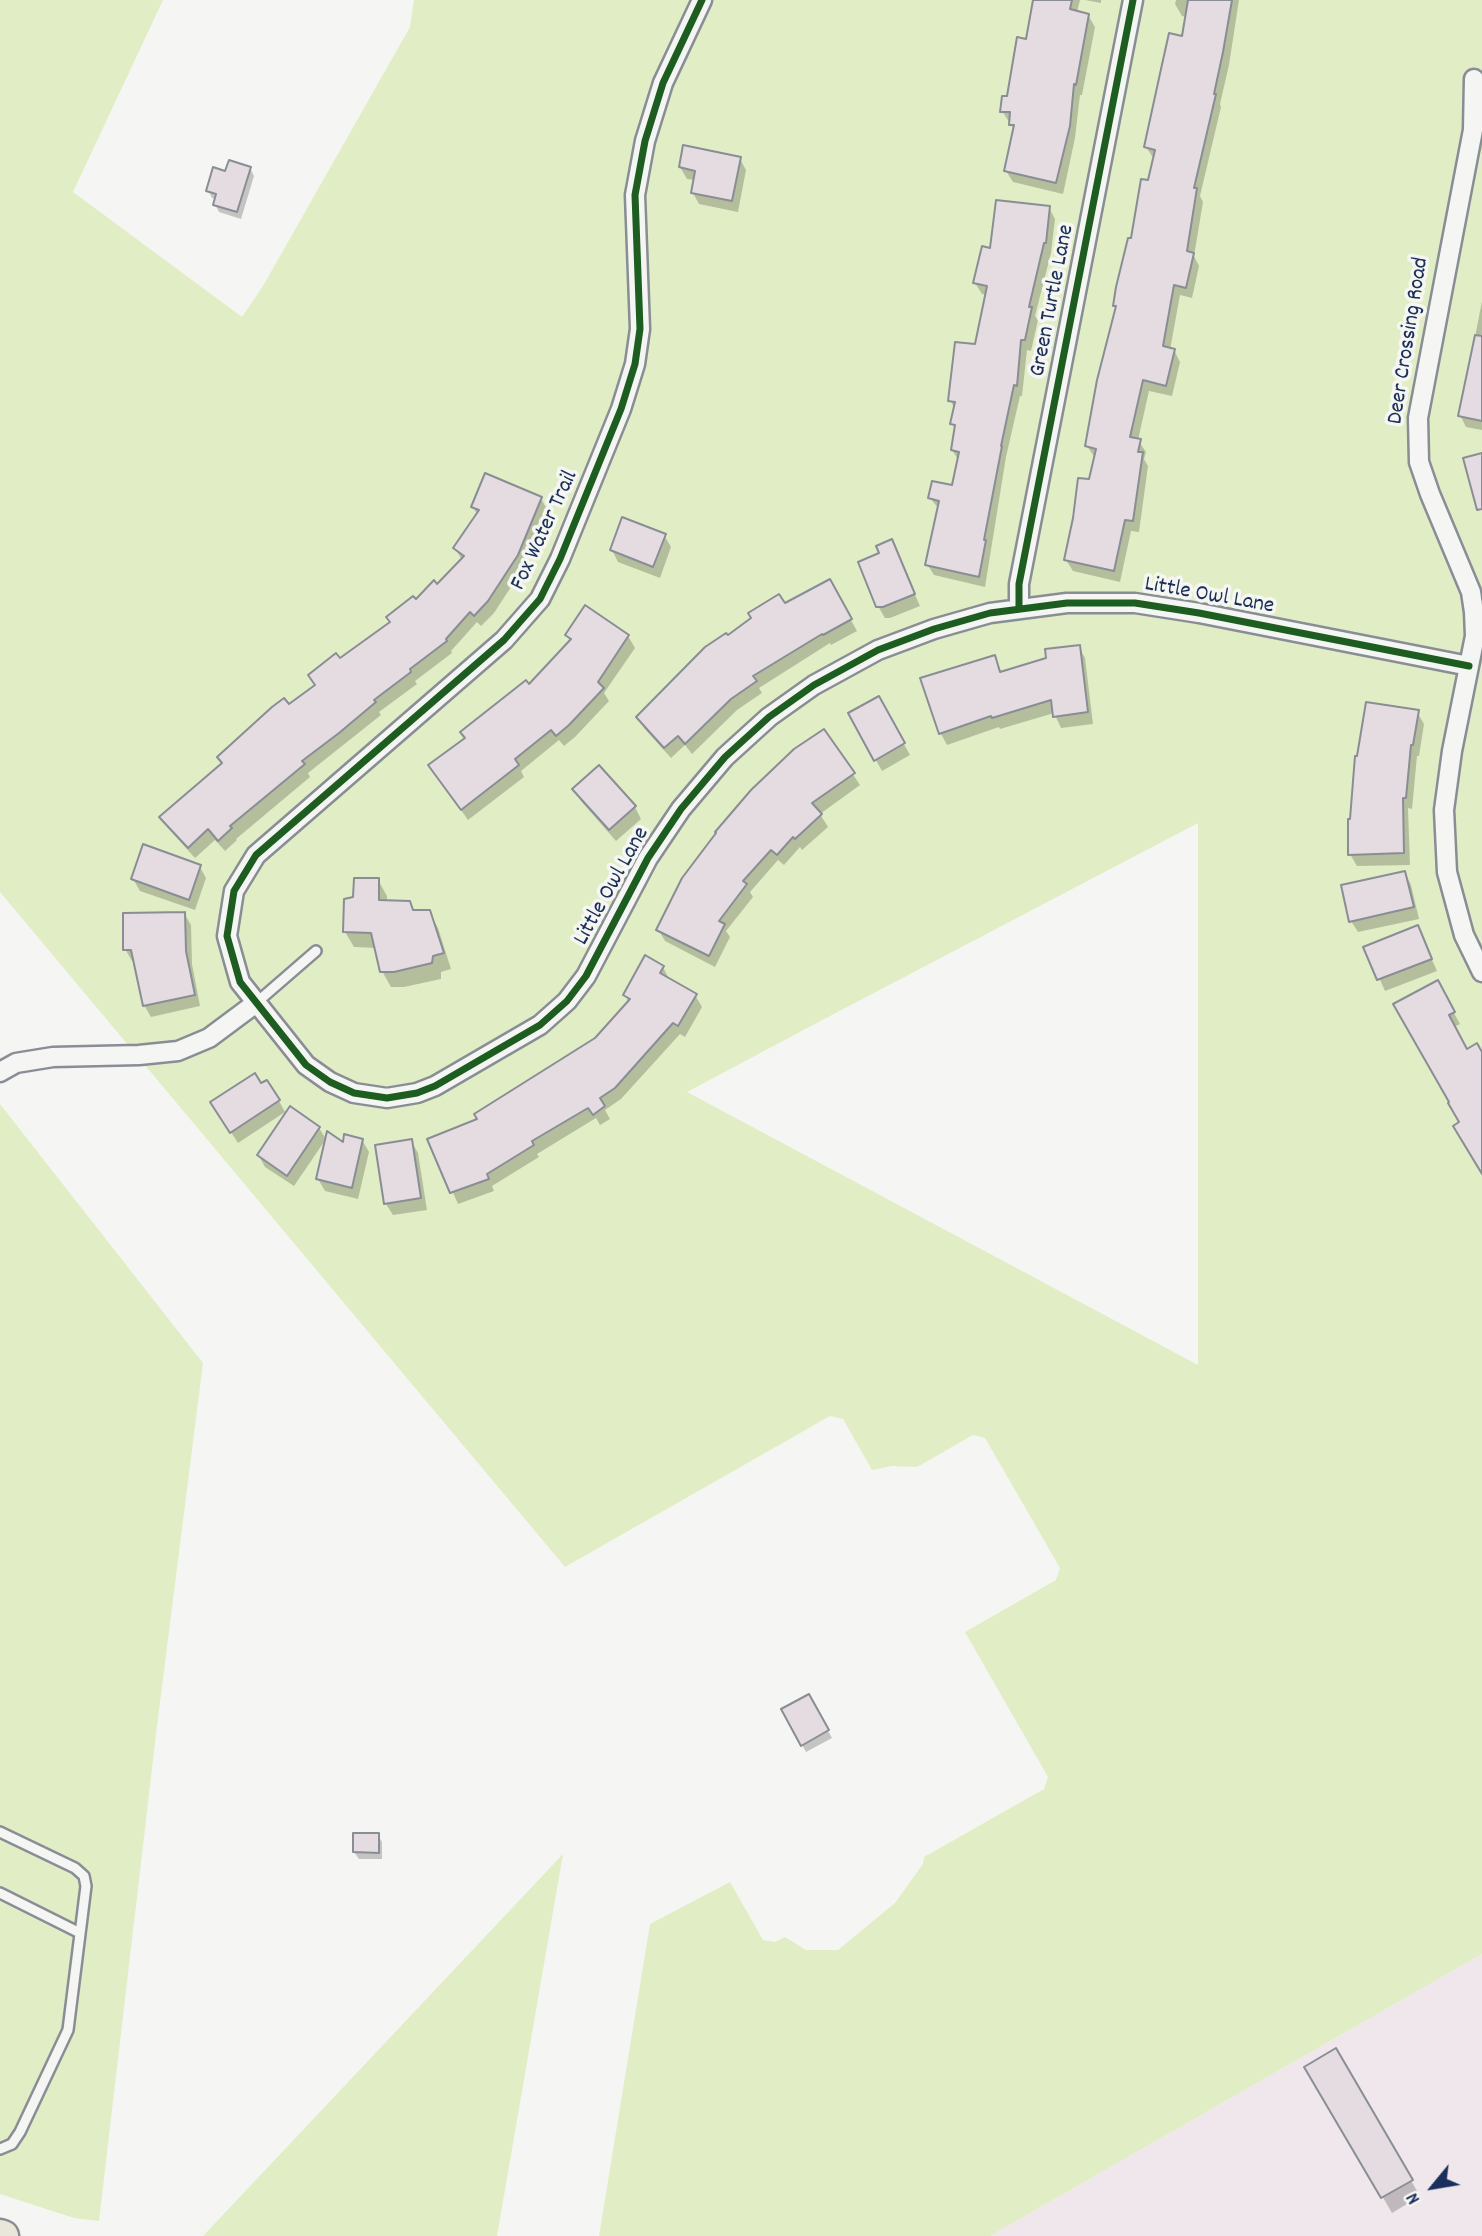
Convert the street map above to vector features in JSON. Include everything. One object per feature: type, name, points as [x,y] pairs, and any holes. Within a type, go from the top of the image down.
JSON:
[{"type":"street","name":"Fox Water Trail","points":[[256,1003],[240,982],[227,936],[234,891],[256,855],[504,640],[540,599],[559,559],[621,409],[635,364],[640,329],[635,195],[645,141],[663,83],[702,0]]},
{"type":"street","name":"Green Turtle Lane","points":[[1019,609],[1018,584],[1133,0]]},
{"type":"street","name":"Deer Crossing Road","points":[[1474,79],[1473,130],[1418,418],[1419,462],[1471,592],[1475,636],[1452,751],[1444,810],[1447,872],[1464,935],[1482,972]]},
{"type":"street","name":"Little Owl Lane","points":[[256,1003],[306,1065],[330,1082],[354,1093],[387,1098],[417,1093],[435,1086],[540,1025],[567,1001],[586,976],[648,858],[681,809],[725,757],[769,717],[814,685],[878,650],[968,619],[990,613],[1067,603],[1135,603],[1469,666]]},
{"type":"street","points":[[0,1072],[16,1063],[53,1057],[139,1055],[178,1051],[209,1038],[256,1003]]},
{"type":"lane","points":[[256,1003],[316,950]]},
{"type":"lane","points":[[0,1832],[75,1868],[84,1876],[86,1886],[68,2030],[20,2132],[12,2144],[0,2149]]},
{"type":"lane","points":[[0,1893],[80,1933]]},
{"type":"shaded area","points":[[1482,1954],[1482,2236],[990,2236]]},
{"type":"green space","points":[[0,0],[163,0],[73,192],[242,317],[263,286],[410,27],[414,0],[1482,0],[1482,1954],[990,2236],[599,2236],[650,1924],[730,1882],[763,1940],[775,1942],[785,1937],[806,1950],[838,1950],[895,1903],[923,1864],[924,1857],[1044,1789],[1048,1777],[965,1632],[1056,1580],[1060,1568],[985,1438],[973,1435],[917,1467],[892,1466],[872,1470],[843,1419],[830,1416],[565,1567],[0,892]],"holes":[[[1198,823],[1198,1365],[687,1092]]]},
{"type":"green space","points":[[0,1104],[203,1363],[99,2221],[74,2218],[0,2194]]},
{"type":"green space","points":[[563,1854],[497,2236],[203,2236]]},
{"type":"building","points":[[1033,0],[1072,0],[1070,9],[1089,14],[1076,85],[1074,84],[1070,126],[1056,183],[1004,171],[1014,125],[1009,125],[1010,112],[1000,112],[1002,96],[1007,96],[1017,37],[1026,39]]},
{"type":"building","points":[[1188,0],[1232,0],[1216,94],[1194,188],[1197,188],[1187,251],[1194,253],[1186,288],[1174,285],[1163,346],[1175,349],[1166,386],[1143,380],[1130,437],[1141,439],[1138,452],[1143,452],[1133,521],[1125,520],[1114,571],[1064,560],[1078,478],[1089,479],[1096,449],[1085,446],[1097,380],[1116,306],[1113,306],[1116,287],[1128,238],[1131,238],[1141,179],[1148,180],[1155,150],[1144,147],[1161,69],[1169,33],[1182,36]]},
{"type":"building","points":[[683,145],[741,157],[732,201],[691,193],[695,171],[679,167]]},
{"type":"building","points":[[229,160],[251,167],[237,212],[213,205],[216,194],[206,191],[213,167],[225,171]]},
{"type":"building","points":[[996,200],[1050,206],[1046,243],[1029,307],[1032,307],[1025,340],[1021,340],[1017,386],[1014,385],[1001,446],[979,577],[925,565],[939,501],[928,498],[932,481],[952,485],[959,452],[951,450],[955,425],[950,424],[955,402],[948,401],[955,342],[975,344],[987,286],[973,283],[982,246],[990,248]]},
{"type":"building","points":[[1475,335],[1482,336],[1482,421],[1458,416]]},
{"type":"building","points":[[1482,453],[1482,509],[1477,510],[1463,458]]},
{"type":"building","points":[[485,473],[542,497],[518,555],[488,601],[474,616],[470,612],[447,641],[410,669],[411,672],[302,761],[305,764],[230,826],[232,828],[218,841],[208,829],[188,848],[159,817],[222,763],[217,757],[272,707],[284,698],[289,704],[315,685],[308,675],[336,653],[340,658],[390,622],[386,617],[413,596],[416,599],[434,580],[437,584],[464,556],[453,548],[479,510],[471,507]]},
{"type":"building","points":[[622,517],[666,534],[653,567],[610,550]]},
{"type":"building","points":[[892,539],[915,594],[883,607],[876,607],[858,562],[879,553],[876,546]]},
{"type":"building","points":[[830,579],[852,619],[753,676],[757,681],[731,699],[685,744],[678,736],[664,748],[636,717],[705,647],[726,633],[728,635],[751,618],[748,613],[779,594],[785,603]]},
{"type":"building","points":[[585,605],[629,635],[598,682],[604,688],[569,725],[556,736],[551,730],[515,759],[519,765],[461,810],[428,765],[465,738],[460,732],[526,680],[529,684],[571,639],[565,635]]},
{"type":"building","points":[[1080,645],[1088,712],[1053,717],[1051,700],[992,718],[991,716],[939,734],[920,678],[995,655],[1000,672],[1046,658],[1045,649]]},
{"type":"building","points":[[879,696],[905,743],[874,761],[848,713]]},
{"type":"building","points":[[1366,702],[1419,710],[1411,745],[1406,798],[1403,798],[1404,853],[1348,855],[1348,819],[1355,756]]},
{"type":"building","points":[[824,729],[855,773],[812,803],[822,814],[795,839],[793,837],[777,855],[771,850],[743,881],[747,884],[719,921],[725,924],[709,956],[656,930],[682,878],[715,832],[751,790],[794,749]]},
{"type":"building","points":[[599,765],[636,806],[609,830],[572,789]]},
{"type":"building","points":[[143,844],[201,865],[189,900],[131,879]]},
{"type":"building","points":[[1405,871],[1414,907],[1349,922],[1341,885]]},
{"type":"building","points":[[354,878],[379,878],[379,900],[410,901],[413,910],[430,910],[444,953],[433,956],[432,963],[394,972],[380,972],[371,933],[343,932],[344,899],[353,897]]},
{"type":"building","points":[[185,912],[186,951],[195,995],[143,1006],[131,950],[123,950],[123,913]]},
{"type":"building","points":[[1418,925],[1432,959],[1377,980],[1363,947]]},
{"type":"building","points":[[645,955],[664,966],[660,973],[697,994],[678,1026],[673,1023],[615,1088],[600,1098],[605,1106],[593,1115],[588,1108],[532,1141],[534,1145],[487,1174],[489,1179],[450,1193],[427,1139],[477,1119],[474,1114],[595,1038],[630,999],[623,995]]},
{"type":"building","points":[[1438,980],[1455,1012],[1449,1015],[1467,1049],[1477,1043],[1482,1052],[1482,1174],[1453,1126],[1459,1122],[1449,1102],[1393,1004]]},
{"type":"building","points":[[255,1073],[261,1083],[267,1080],[280,1100],[230,1133],[210,1102]]},
{"type":"building","points":[[290,1106],[320,1127],[287,1176],[257,1155]]},
{"type":"building","points":[[327,1131],[343,1142],[344,1134],[363,1139],[352,1188],[316,1179]]},
{"type":"building","points":[[412,1139],[421,1198],[384,1204],[375,1145]]},
{"type":"building","points":[[809,1694],[829,1730],[801,1746],[781,1709]]},
{"type":"building","points":[[353,1833],[379,1833],[379,1853],[353,1852]]},
{"type":"building","points":[[1336,2048],[1413,2180],[1381,2198],[1304,2067]]},
{"type":"cycle path","points":[[702,0],[663,83],[645,141],[635,195],[640,329],[635,364],[621,409],[560,559],[540,599],[504,640],[256,855],[234,891],[227,936],[240,982],[306,1065],[330,1082],[354,1093],[387,1098],[417,1093],[435,1086],[540,1025],[567,1001],[586,976],[648,858],[681,809],[725,757],[769,717],[814,685],[878,650],[934,629],[990,613],[1067,603],[1135,603],[1469,666]]},
{"type":"cycle path","points":[[1019,609],[1019,584],[1133,0]]}]
